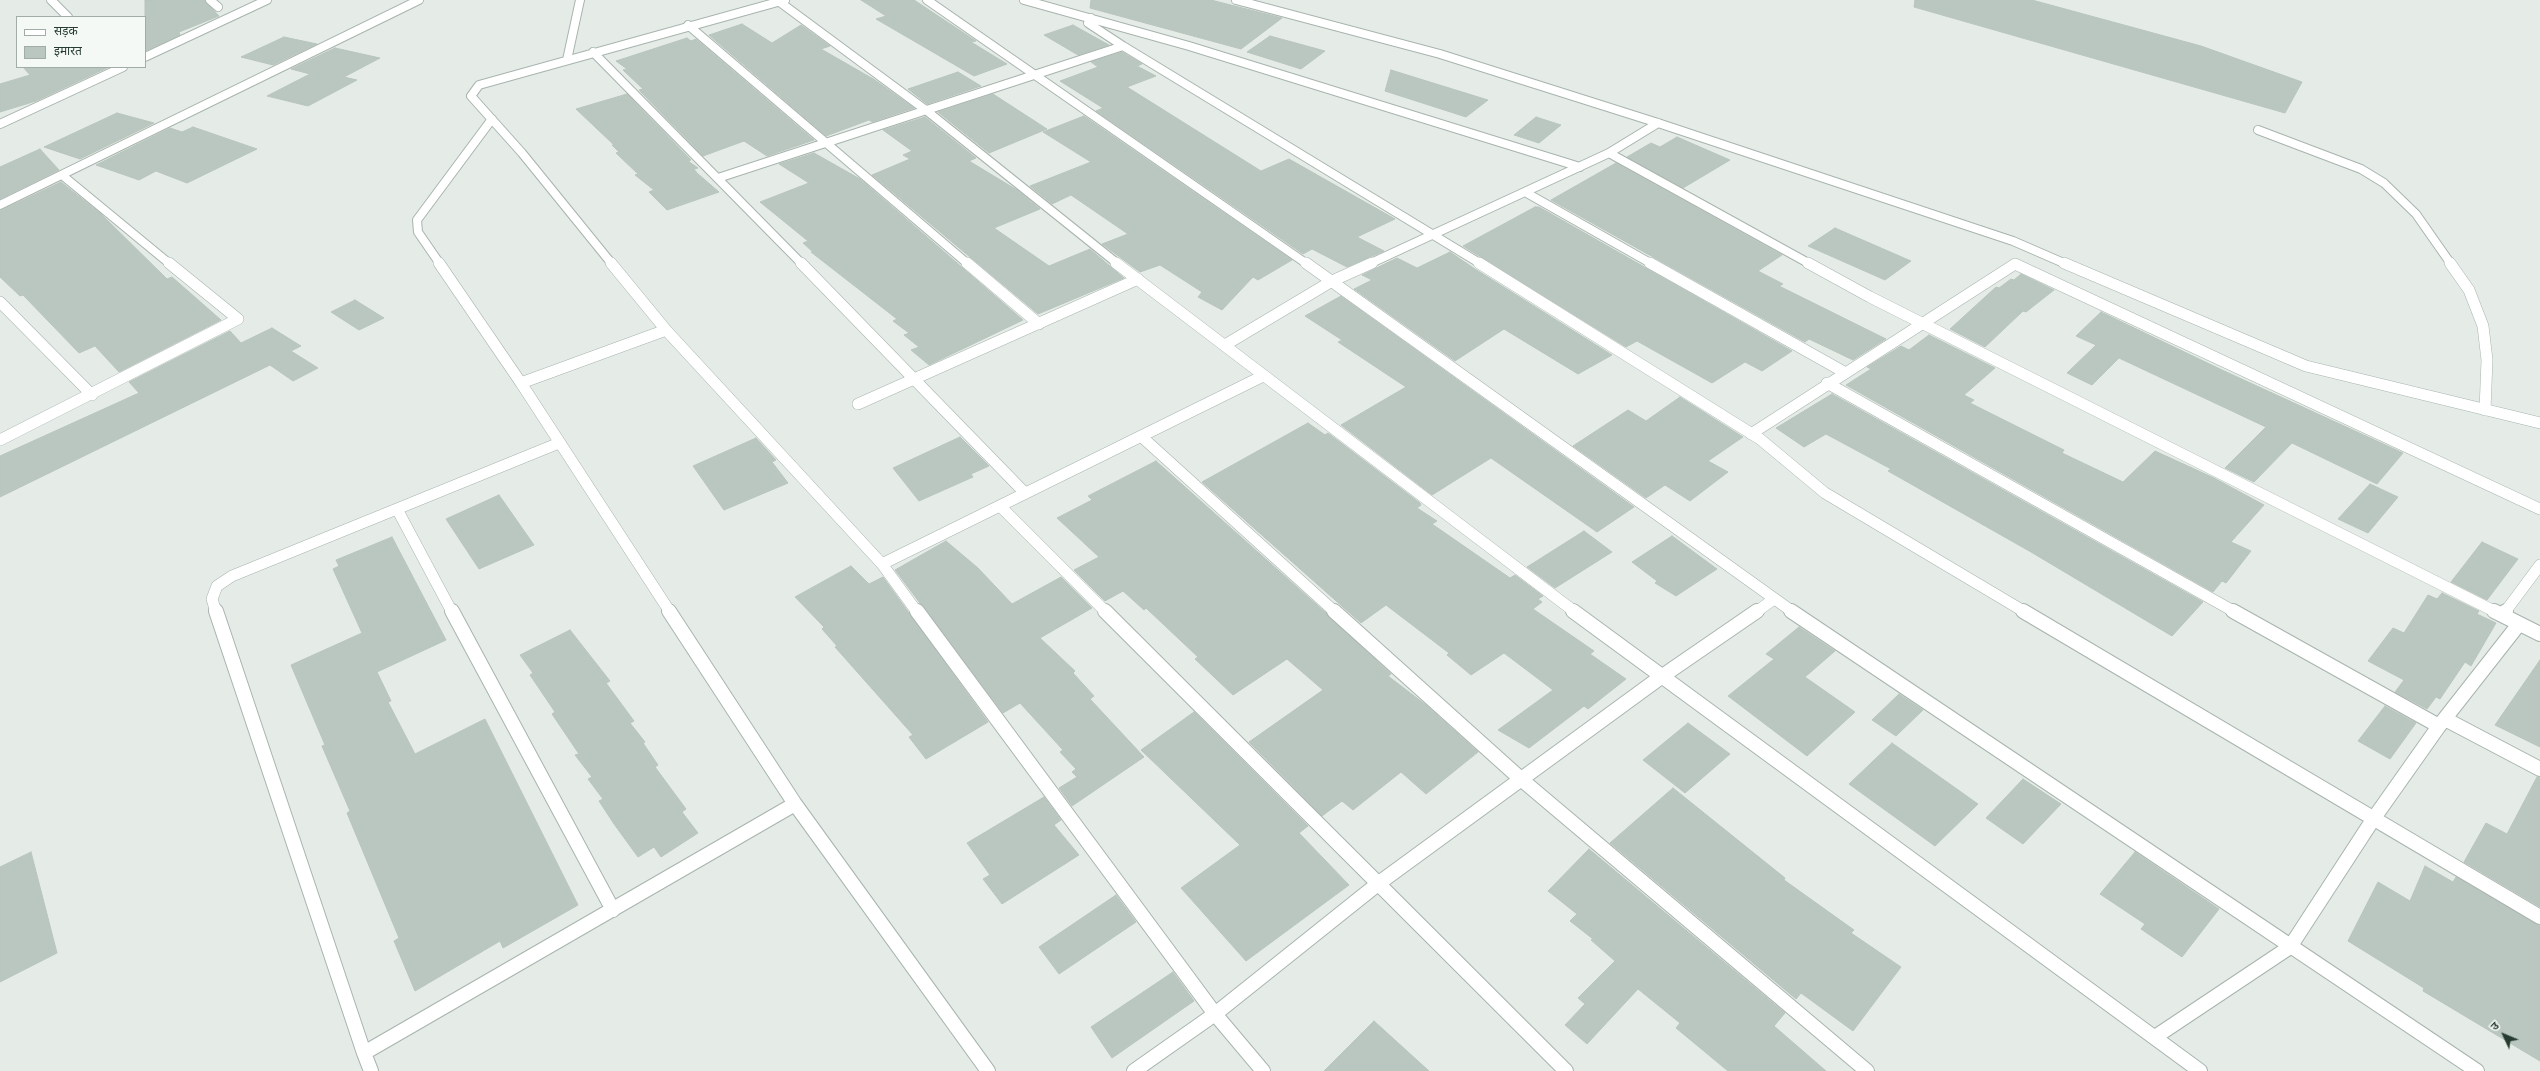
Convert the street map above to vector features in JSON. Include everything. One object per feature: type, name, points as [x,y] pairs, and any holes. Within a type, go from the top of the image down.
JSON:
[{"type":"street","points":[[51,0],[67,16]]},
{"type":"street","points":[[210,0],[218,7]]},
{"type":"street","points":[[146,57],[267,0]]},
{"type":"street","points":[[0,205],[419,0]]},
{"type":"street","points":[[567,60],[580,0]]},
{"type":"street","points":[[1263,1071],[1215,1014],[882,564],[666,330],[522,153],[471,96],[479,85],[781,0],[927,111],[1138,279],[1263,376],[1661,677],[2200,1071]]},
{"type":"street","points":[[927,0],[1032,75],[1332,281],[1774,599],[2290,947],[2477,1071]]},
{"type":"street","points":[[1024,0],[1189,46],[1580,167]]},
{"type":"street","points":[[1236,0],[1440,54],[1658,123],[2013,241],[2306,366],[2540,423]]},
{"type":"street","points":[[1091,18],[1088,23],[1123,46],[1436,235],[1751,434],[1824,493],[2540,917]]},
{"type":"street","points":[[688,25],[1039,324]]},
{"type":"street","points":[[718,178],[1123,46]]},
{"type":"street","points":[[593,52],[916,379],[1025,493]]},
{"type":"street","points":[[0,124],[121,68]]},
{"type":"street","points":[[492,119],[417,220],[418,232],[521,383],[795,804],[988,1071]]},
{"type":"street","points":[[1224,345],[1332,281],[1436,235],[1609,153],[1658,123]]},
{"type":"street","points":[[2258,130],[2361,169],[2384,183],[2416,214],[2469,290],[2484,326],[2487,360],[2485,410]]},
{"type":"street","points":[[1609,153],[1922,323],[2540,634]]},
{"type":"street","points":[[0,440],[92,395],[238,318],[62,175]]},
{"type":"street","points":[[1525,192],[1844,372]]},
{"type":"street","points":[[1751,434],[1844,372],[2015,264],[2540,509]]},
{"type":"street","points":[[858,404],[1138,279]]},
{"type":"street","points":[[0,302],[92,395]]},
{"type":"street","points":[[521,383],[666,330]]},
{"type":"street","points":[[882,564],[1263,376]]},
{"type":"street","points":[[1828,383],[2442,723],[2540,769]]},
{"type":"street","points":[[1142,437],[1522,780],[1867,1071]]},
{"type":"street","points":[[371,1071],[212,599],[217,586],[232,576],[559,443]]},
{"type":"street","points":[[1000,506],[1566,1071]]},
{"type":"street","points":[[397,509],[613,910]]},
{"type":"street","points":[[2503,615],[2540,566]]},
{"type":"street","points":[[1134,1071],[1215,1014],[1379,883],[1661,677],[1774,599]]},
{"type":"street","points":[[2155,1037],[2290,947],[2374,818],[2442,723],[2519,624]]},
{"type":"street","points":[[364,1053],[795,804]]},
{"type":"building","points":[[145,0],[204,0],[219,16],[179,32],[180,35],[146,51]]},
{"type":"building","points":[[861,0],[914,0],[976,41],[971,42],[1007,64],[974,76],[876,19],[886,16]]},
{"type":"building","points":[[1091,0],[1211,0],[1282,18],[1241,49],[1090,8]]},
{"type":"building","points":[[1915,0],[2032,0],[2201,46],[2302,82],[2285,113],[1914,7]]},
{"type":"building","points":[[742,24],[772,43],[801,25],[830,46],[821,49],[875,80],[914,108],[872,122],[869,120],[826,136],[709,35]]},
{"type":"building","points":[[1073,25],[1109,45],[1078,55],[1044,35]]},
{"type":"building","points":[[1270,36],[1325,51],[1301,69],[1247,52]]},
{"type":"building","points":[[284,37],[317,44],[273,65],[241,57]]},
{"type":"building","points":[[687,38],[691,41],[696,39],[814,140],[767,156],[744,141],[703,156],[639,90],[643,89],[623,70],[627,69],[616,61]]},
{"type":"building","points":[[335,48],[380,58],[344,77],[357,80],[308,106],[267,96],[310,74],[291,69]]},
{"type":"building","points":[[1122,52],[1142,64],[1137,66],[1156,76],[1127,87],[1261,171],[1289,159],[1395,219],[1357,237],[1384,251],[1347,267],[1312,249],[1303,254],[1096,111],[1103,108],[1060,81],[1098,67],[1091,62]]},
{"type":"building","points":[[24,68],[107,68],[36,101],[0,112],[0,84],[30,75]]},
{"type":"building","points":[[1391,70],[1488,100],[1466,117],[1385,91]]},
{"type":"building","points":[[958,72],[981,86],[927,104],[908,89]]},
{"type":"building","points":[[627,94],[691,160],[688,161],[698,168],[694,169],[697,173],[719,192],[667,210],[649,192],[654,190],[635,175],[638,174],[616,153],[619,152],[612,145],[614,145],[576,109]]},
{"type":"building","points":[[993,94],[1047,129],[989,153],[938,112]]},
{"type":"building","points":[[117,113],[154,123],[80,159],[44,147]]},
{"type":"building","points":[[1084,116],[1292,260],[1258,280],[1253,277],[1222,310],[1198,297],[1202,292],[1160,265],[1140,272],[1102,244],[1128,234],[1071,195],[1052,204],[1030,186],[1091,162],[1043,132]]},
{"type":"building","points":[[925,117],[976,158],[969,161],[1017,190],[1040,209],[994,228],[1049,266],[1090,249],[1124,278],[1038,314],[872,175],[910,159],[903,155],[912,151],[883,130]]},
{"type":"building","points":[[1536,117],[1561,125],[1539,143],[1514,135]]},
{"type":"building","points":[[193,127],[257,149],[187,183],[156,171],[139,180],[96,165],[170,128],[182,132]]},
{"type":"building","points":[[1677,137],[1730,160],[1683,188],[1627,157],[1651,143],[1660,147]]},
{"type":"building","points":[[40,149],[59,170],[0,199],[0,167]]},
{"type":"building","points":[[814,153],[860,179],[1023,320],[929,365],[911,350],[919,347],[904,335],[909,333],[893,321],[897,319],[811,252],[813,252],[803,243],[808,241],[760,202],[809,183],[779,164]]},
{"type":"building","points":[[1616,163],[1782,255],[1758,271],[1783,284],[1779,286],[1886,339],[1853,360],[1809,339],[1805,342],[1551,200]]},
{"type":"building","points":[[61,182],[100,213],[167,279],[172,277],[221,320],[119,372],[95,346],[79,353],[23,295],[20,296],[0,277],[0,211]]},
{"type":"building","points":[[1535,207],[1539,207],[1792,351],[1762,371],[1745,362],[1712,383],[1637,341],[1626,347],[1463,246]]},
{"type":"building","points":[[1835,228],[1911,261],[1885,280],[1808,246]]},
{"type":"building","points":[[1450,252],[1612,355],[1578,374],[1504,329],[1455,361],[1354,289],[1372,280],[1362,275],[1397,258],[1417,268]]},
{"type":"building","points":[[2021,274],[2054,290],[2026,312],[2023,311],[1985,347],[1950,329],[1996,287],[1999,288],[2011,279],[2014,280]]},
{"type":"building","points":[[1341,296],[1634,507],[1597,532],[1491,458],[1432,495],[1341,425],[1406,387],[1338,342],[1342,340],[1305,316]]},
{"type":"building","points":[[355,300],[384,318],[359,330],[331,312]]},
{"type":"building","points":[[2101,312],[2222,370],[2403,453],[2377,484],[2292,443],[2254,482],[2225,468],[2266,427],[2119,358],[2092,385],[2067,373],[2096,345],[2076,336]]},
{"type":"building","points":[[272,328],[301,346],[291,351],[318,368],[293,381],[270,365],[0,497],[0,456],[139,393],[129,382],[230,331],[241,343]]},
{"type":"building","points":[[1929,335],[1995,368],[1964,395],[1974,400],[1970,403],[2064,450],[2062,453],[2123,482],[2155,451],[2214,478],[2264,505],[2231,542],[2251,551],[2226,583],[2222,581],[2213,592],[1846,385],[1871,369],[1867,367],[1901,346],[1909,350]]},
{"type":"building","points":[[1832,394],[2203,602],[2172,636],[2031,552],[1888,471],[1891,469],[1826,434],[1804,447],[1776,428]]},
{"type":"building","points":[[1680,397],[1743,437],[1708,461],[1728,472],[1690,501],[1665,485],[1646,498],[1573,446],[1628,410],[1646,421]]},
{"type":"building","points":[[1308,423],[1325,435],[1328,433],[1420,503],[1421,505],[1417,508],[1437,521],[1432,524],[1510,578],[1515,575],[1543,596],[1538,599],[1542,602],[1533,609],[1594,651],[1590,654],[1626,679],[1588,709],[1584,706],[1529,748],[1498,730],[1553,690],[1504,653],[1471,675],[1447,655],[1449,653],[1386,605],[1361,623],[1202,482]]},
{"type":"building","points":[[960,437],[989,466],[971,474],[973,477],[919,501],[893,468]]},
{"type":"building","points":[[756,438],[776,460],[772,462],[788,483],[724,510],[693,466]]},
{"type":"building","points":[[1156,461],[1326,613],[1391,674],[1388,676],[1426,705],[1478,752],[1426,794],[1401,772],[1353,810],[1342,801],[1322,816],[1249,742],[1323,690],[1287,659],[1233,695],[1195,659],[1198,657],[1146,608],[1144,610],[1123,591],[1105,601],[1074,570],[1099,557],[1057,518],[1092,500],[1088,496]]},
{"type":"building","points":[[2370,484],[2398,497],[2368,533],[2338,519]]},
{"type":"building","points":[[499,495],[534,545],[479,569],[446,519]]},
{"type":"building","points":[[1584,531],[1612,552],[1555,588],[1527,567]]},
{"type":"building","points":[[1672,536],[1717,569],[1676,596],[1655,583],[1657,581],[1632,562]]},
{"type":"building","points":[[392,537],[446,640],[377,672],[391,701],[388,702],[415,754],[485,719],[578,905],[503,948],[500,941],[415,991],[394,941],[399,938],[347,813],[350,811],[322,746],[325,745],[291,665],[362,633],[333,569],[339,566],[336,560]]},
{"type":"building","points":[[946,541],[978,568],[1012,604],[1061,577],[1092,608],[1040,638],[1075,671],[1073,673],[1094,696],[1090,699],[1144,757],[1072,806],[1059,788],[1077,777],[1072,772],[1076,769],[1060,752],[1063,750],[1020,703],[1003,713],[895,570]]},
{"type":"building","points":[[2482,542],[2518,559],[2487,600],[2451,582]]},
{"type":"building","points":[[851,566],[869,584],[883,577],[988,722],[926,759],[909,737],[913,735],[835,647],[837,646],[822,629],[824,627],[795,597]]},
{"type":"building","points":[[2442,593],[2479,611],[2477,614],[2496,623],[2471,666],[2465,662],[2440,699],[2436,697],[2427,709],[2395,692],[2404,680],[2368,661],[2393,628],[2404,633],[2428,595],[2437,599]]},
{"type":"building","points":[[1799,627],[1835,651],[1805,677],[1855,712],[1807,756],[1728,696],[1774,659],[1766,654]]},
{"type":"building","points":[[570,630],[610,681],[606,683],[634,721],[630,723],[645,742],[643,743],[658,765],[655,767],[686,809],[682,812],[698,833],[661,857],[654,847],[638,857],[614,824],[599,801],[603,799],[588,779],[592,777],[575,755],[579,754],[552,714],[555,712],[530,675],[533,673],[520,655]]},
{"type":"building","points":[[2540,660],[2540,747],[2495,725]]},
{"type":"building","points":[[1899,694],[1923,710],[1896,736],[1872,720]]},
{"type":"building","points":[[2385,706],[2416,723],[2390,759],[2358,741]]},
{"type":"building","points":[[1194,712],[1308,826],[1299,833],[1349,885],[1246,961],[1181,888],[1240,845],[1141,750]]},
{"type":"building","points":[[1688,723],[1730,754],[1685,793],[1643,760]]},
{"type":"building","points":[[1892,743],[1978,804],[1935,846],[1849,784]]},
{"type":"building","points":[[2537,777],[2540,778],[2540,907],[2464,862],[2486,823],[2507,834]]},
{"type":"building","points":[[2023,779],[2061,804],[2023,844],[1986,818]]},
{"type":"building","points":[[1673,788],[1785,878],[1784,880],[1854,930],[1851,933],[1901,967],[1853,1031],[1801,993],[1796,999],[1610,843]]},
{"type":"building","points":[[1044,797],[1061,820],[1054,825],[1079,855],[1002,904],[983,879],[990,875],[967,843]]},
{"type":"building","points":[[1589,849],[1785,1013],[1774,1026],[1826,1071],[1728,1071],[1676,1028],[1680,1023],[1638,989],[1587,1044],[1565,1025],[1585,1004],[1578,998],[1615,961],[1591,940],[1593,939],[1570,921],[1577,914],[1548,891]]},
{"type":"building","points":[[31,852],[57,953],[0,982],[0,867]]},
{"type":"building","points":[[2135,852],[2219,909],[2182,957],[2141,929],[2145,924],[2100,894]]},
{"type":"building","points":[[2425,866],[2453,882],[2456,877],[2540,926],[2540,1061],[2423,991],[2424,988],[2348,941],[2378,882],[2410,901]]},
{"type":"building","points":[[1116,895],[1136,922],[1059,974],[1039,947]]},
{"type":"building","points":[[1173,972],[1194,1001],[1112,1058],[1091,1027]]},
{"type":"building","points":[[1374,1021],[1429,1071],[1324,1071]]}]
